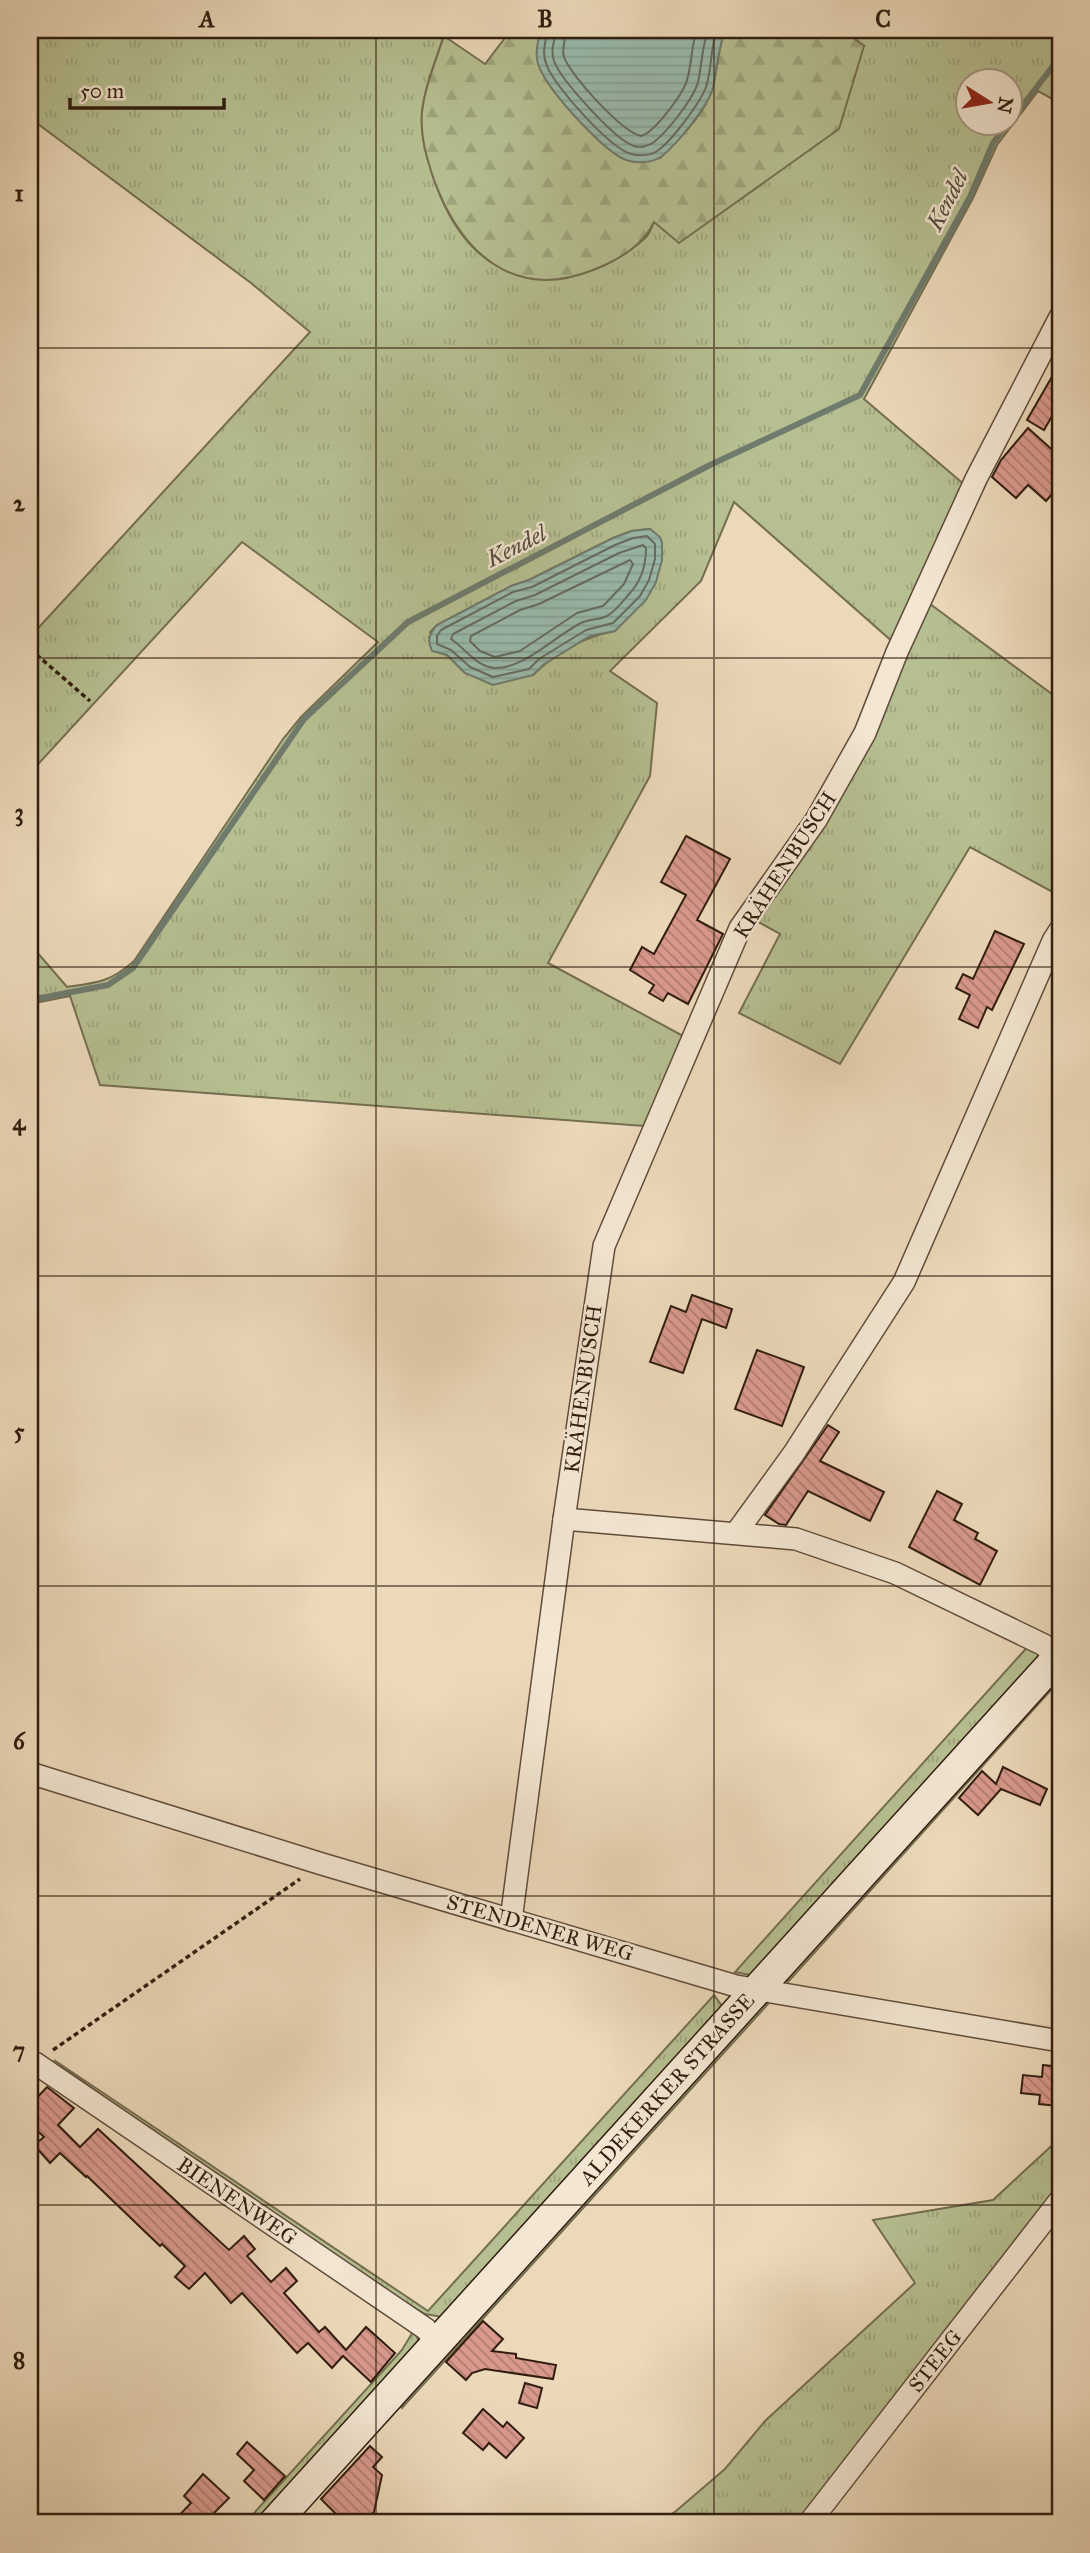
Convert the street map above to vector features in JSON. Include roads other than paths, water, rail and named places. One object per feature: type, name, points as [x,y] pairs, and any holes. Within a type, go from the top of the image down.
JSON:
[{"type":"street","name":"KRÄHENBUSCH","points":[[511,1920],[564,1519],[604,1246],[740,928],[816,820],[865,733],[897,652],[976,479],[1060,317]]},
{"type":"street","points":[[736,1533],[794,1453],[904,1283],[1060,930]]},
{"type":"street","points":[[564,1519],[796,1539],[895,1573],[1044,1645],[1059,1657]]},
{"type":"street","name":"ALDEKERKER STRASSE","points":[[274,2523],[1059,1657]]},
{"type":"street","name":"STENDENER WEG","points":[[30,1773],[322,1864],[757,1991],[1060,2042]]},
{"type":"street","name":"BIENENWEG","points":[[34,2063],[426,2329],[436,2342]]},
{"type":"street","name":"STEEG","points":[[809,2523],[1060,2200]]},
{"type":"water","points":[[540,30],[725,30],[713,88],[705,105],[662,156],[639,162],[626,160],[605,146],[579,121],[547,81],[537,60]]},
{"type":"water","points":[[650,529],[660,537],[662,543],[662,560],[656,582],[646,600],[615,631],[590,636],[543,665],[533,675],[493,685],[465,673],[447,655],[432,651],[430,637],[437,625],[511,586],[529,580],[613,538],[632,531]]},
{"type":"waterway","name":"Kendel","points":[[1024,104],[1060,57]]},
{"type":"waterway","name":"Kendel","points":[[30,1000],[108,985],[133,968],[304,719],[408,622],[710,465],[860,395],[970,197],[998,136]]}]
